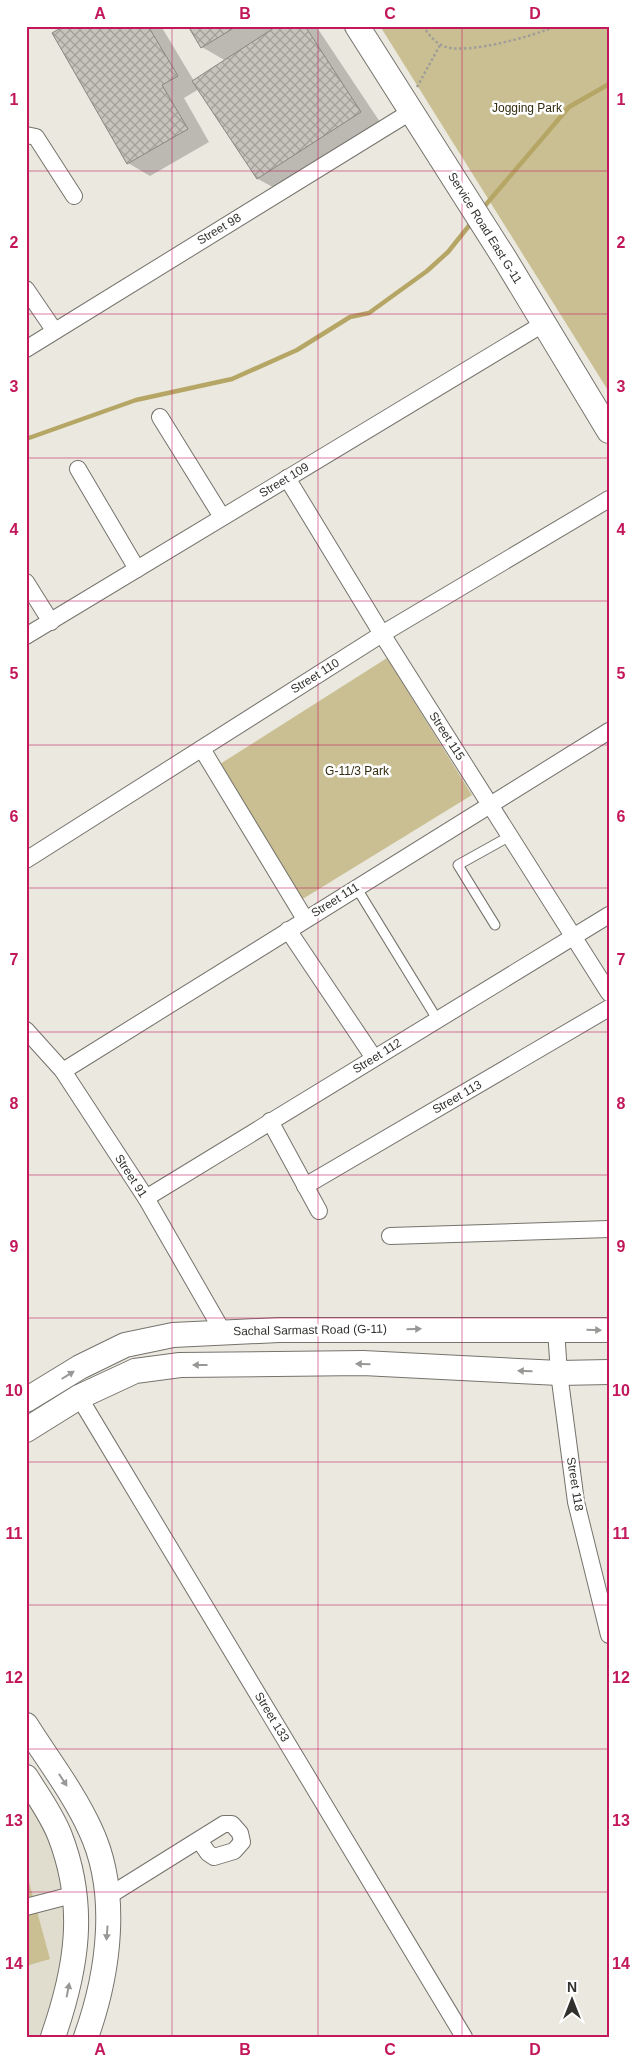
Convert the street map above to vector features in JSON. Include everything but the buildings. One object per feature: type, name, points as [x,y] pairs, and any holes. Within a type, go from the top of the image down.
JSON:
[{"type":"main road","name":"Service Road East G-11","points":[[357,26],[450,171],[609,432]]},
{"type":"main road","name":"Sachal Sarmast Road (G-11)","points":[[26,1400],[80,1367],[125,1345],[173,1335],[223,1332],[430,1328],[609,1330]]},
{"type":"main road","points":[[26,1430],[79,1397],[135,1371],[180,1365],[362,1363],[559,1373],[609,1372]]},
{"type":"main road","points":[[26,1725],[33,1752],[63,1780],[91,1830],[99,1853],[107,1897],[108,1925],[105,1969],[96,2010],[86,2037]]},
{"type":"main road","points":[[26,1777],[60,1835],[76,1894],[75,1951],[66,1999],[53,2037]]},
{"type":"street","name":"Street 98","points":[[26,349],[409,108]]},
{"type":"street","points":[[26,135],[36,137],[74,196]]},
{"type":"street","points":[[26,289],[54,330]]},
{"type":"street","name":"Street 109","points":[[26,636],[543,324]]},
{"type":"street","points":[[160,417],[222,517]]},
{"type":"street","points":[[78,469],[137,569]]},
{"type":"street","name":"Street 115","points":[[287,478],[382,634],[609,993]]},
{"type":"street","name":"Street 110","points":[[26,860],[382,634],[609,499]]},
{"type":"street","points":[[26,582],[51,622]]},
{"type":"street","name":"Street 111","points":[[63,1071],[609,731]]},
{"type":"street","points":[[202,749],[305,920]]},
{"type":"street","name":"Street 112","points":[[146,1198],[573,935],[609,915]]},
{"type":"street","points":[[288,930],[374,1058]]},
{"type":"street","name":"Street 113","points":[[305,1186],[609,1008]]},
{"type":"street","name":"Street 91","points":[[26,1030],[63,1071],[146,1198],[223,1332]]},
{"type":"street","points":[[270,1122],[319,1211]]},
{"type":"street","points":[[390,1236],[609,1230]]},
{"type":"street","name":"Street 118","points":[[556,1330],[559,1373],[576,1502],[609,1636]]},
{"type":"street","name":"Street 133","points":[[79,1397],[464,2037]]},
{"type":"street","points":[[107,1897],[199,1840]]},
{"type":"street","points":[[26,1907],[76,1894]]},
{"type":"lane","points":[[495,925],[458,865],[510,836]]},
{"type":"lane","points":[[356,887],[437,1019]]},
{"type":"path","points":[[423,26],[440,45],[454,49],[503,42],[543,32],[556,26]]},
{"type":"path","points":[[409,108],[440,45]]},
{"type":"shaded area","points":[[26,1794],[48,1834],[62,1878],[64,1926],[59,1982],[42,2037],[26,2037]]},
{"type":"green space","name":"Jogging Park","points":[[380,26],[609,26],[609,392]]},
{"type":"green space","name":"G-11/3 Park","points":[[387,658],[472,795],[301,900],[220,764]]},
{"type":"green space","points":[[26,1871],[50,1959],[26,1966]]},
{"type":"waterway","points":[[483,208],[569,107],[609,84]]},
{"type":"waterway","points":[[26,439],[136,400],[232,379],[297,350],[350,317],[369,313],[427,271],[448,252],[472,222]]}]
